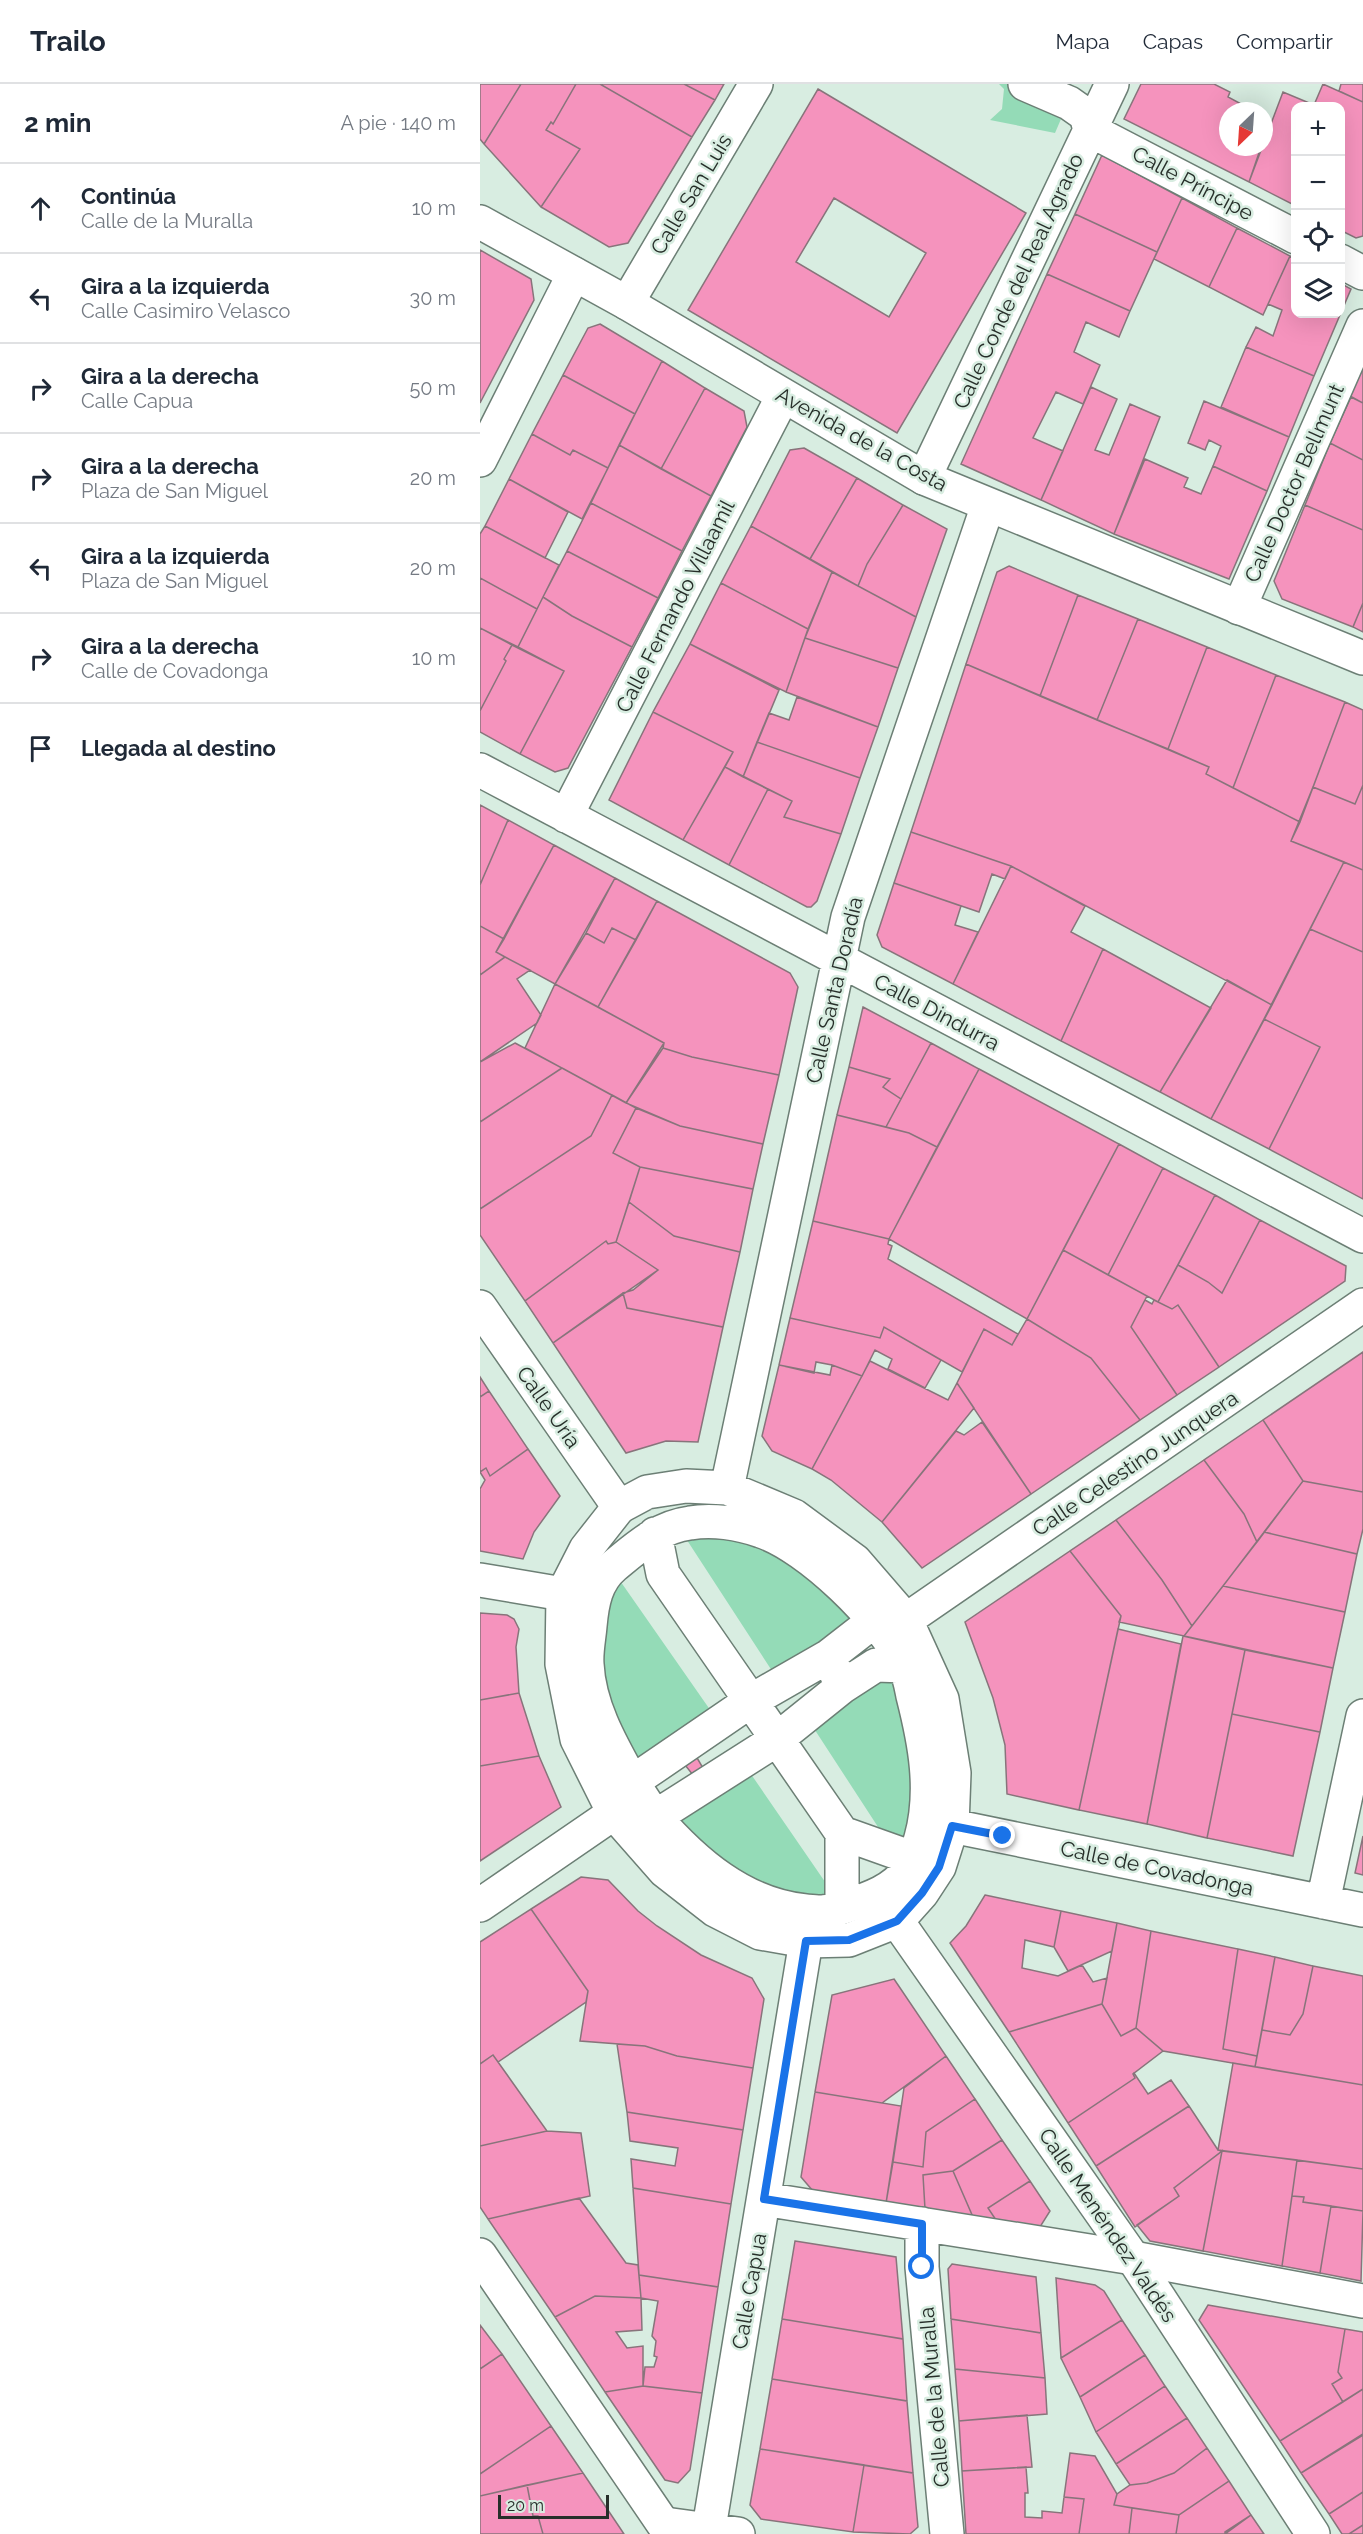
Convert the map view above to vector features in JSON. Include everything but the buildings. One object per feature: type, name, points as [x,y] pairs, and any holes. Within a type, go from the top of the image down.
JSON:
[{"type":"street","name":"Calle San Luis","points":[[627,303],[756,84]]},
{"type":"street","points":[[1026,84],[1069,103],[1086,115],[1090,130]]},
{"type":"street","name":"Calle Conde del Real Agrado","points":[[924,478],[1112,84]]},
{"type":"street","name":"Calle Príncipe","points":[[1090,130],[1291,234]]},
{"type":"street","name":"Avenida de la Costa","points":[[480,222],[627,303],[924,478],[1363,658]]},
{"type":"street","points":[[1345,263],[1363,273]]},
{"type":"street","points":[[480,460],[574,274]]},
{"type":"street","name":"Calle Doctor Bellmunt","points":[[1239,608],[1363,326]]},
{"type":"street","name":"Calle Fernando Villaamil","points":[[566,816],[783,396]]},
{"type":"street","name":"Calle Santa Doradía","points":[[727,1488],[848,918],[988,505]]},
{"type":"street","name":"Calle Dindurra","points":[[480,770],[1363,1236]]},
{"type":"street","name":"Calle Celestino Junquera","points":[[906,1620],[1363,1305]]},
{"type":"street","name":"Calle Uría","points":[[480,1307],[619,1507]]},
{"type":"street","points":[[686,1486],[727,1488],[794,1516],[855,1561],[906,1620],[942,1699],[954,1773],[952,1826],[939,1867],[922,1893],[897,1921],[849,1940],[806,1941],[760,1933],[715,1910],[665,1871],[614,1813],[577,1739],[562,1664],[563,1594],[586,1549],[619,1507],[646,1492],[686,1486]]},
{"type":"street","points":[[689,1522],[729,1523],[761,1531],[779,1539],[811,1561],[852,1595],[874,1621],[905,1666],[920,1722],[926,1762],[928,1800],[915,1859],[908,1871],[894,1884],[872,1898],[834,1910],[795,1910],[770,1904],[733,1888],[701,1863],[655,1817],[606,1735],[593,1700],[586,1664],[591,1606],[598,1588],[608,1571],[655,1534],[689,1522]]},
{"type":"street","points":[[655,1534],[663,1574],[749,1702],[842,1833],[915,1859]]},
{"type":"street","points":[[480,1580],[563,1594]]},
{"type":"street","points":[[632,1782],[749,1702],[829,1656],[874,1621]]},
{"type":"street","points":[[829,1656],[842,1687]]},
{"type":"street","points":[[655,1817],[776,1740],[842,1687],[876,1665],[905,1666]]},
{"type":"street","points":[[1323,1902],[1363,1716]]},
{"type":"street","points":[[480,1905],[614,1813]]},
{"type":"street","name":"Calle de Covadonga","points":[[952,1826],[1363,1910]]},
{"type":"street","points":[[834,1910],[842,1833]]},
{"type":"street","name":"Calle Menéndez Valdés","points":[[897,1921],[1133,2258],[1313,2534]]},
{"type":"street","name":"Calle Capua","points":[[718,2533],[764,2199],[806,1941]]},
{"type":"street","points":[[764,2199],[1133,2258],[1363,2301]]},
{"type":"street","name":"Calle de la Muralla","points":[[922,2224],[922,2267],[947,2534]]},
{"type":"street","points":[[482,2262],[668,2529],[718,2533]]},
{"type":"green space","points":[[999,84],[1008,84],[1064,112],[1055,133],[990,120],[1002,109],[1004,89]]},
{"type":"green space","points":[[743,1526],[857,1616],[776,1677],[683,1534]]},
{"type":"green space","points":[[612,1574],[616,1575],[713,1714],[637,1773],[597,1672]]},
{"type":"green space","points":[[892,1672],[913,1741],[912,1840],[893,1850],[811,1724]]},
{"type":"green space","points":[[744,1764],[832,1892],[832,1898],[751,1886],[669,1816]]},
{"type":"route","points":[[922,2267],[922,2224],[764,2199],[806,1941],[849,1940],[897,1921],[922,1893],[939,1867],[952,1826],[1003,1836]]}]
